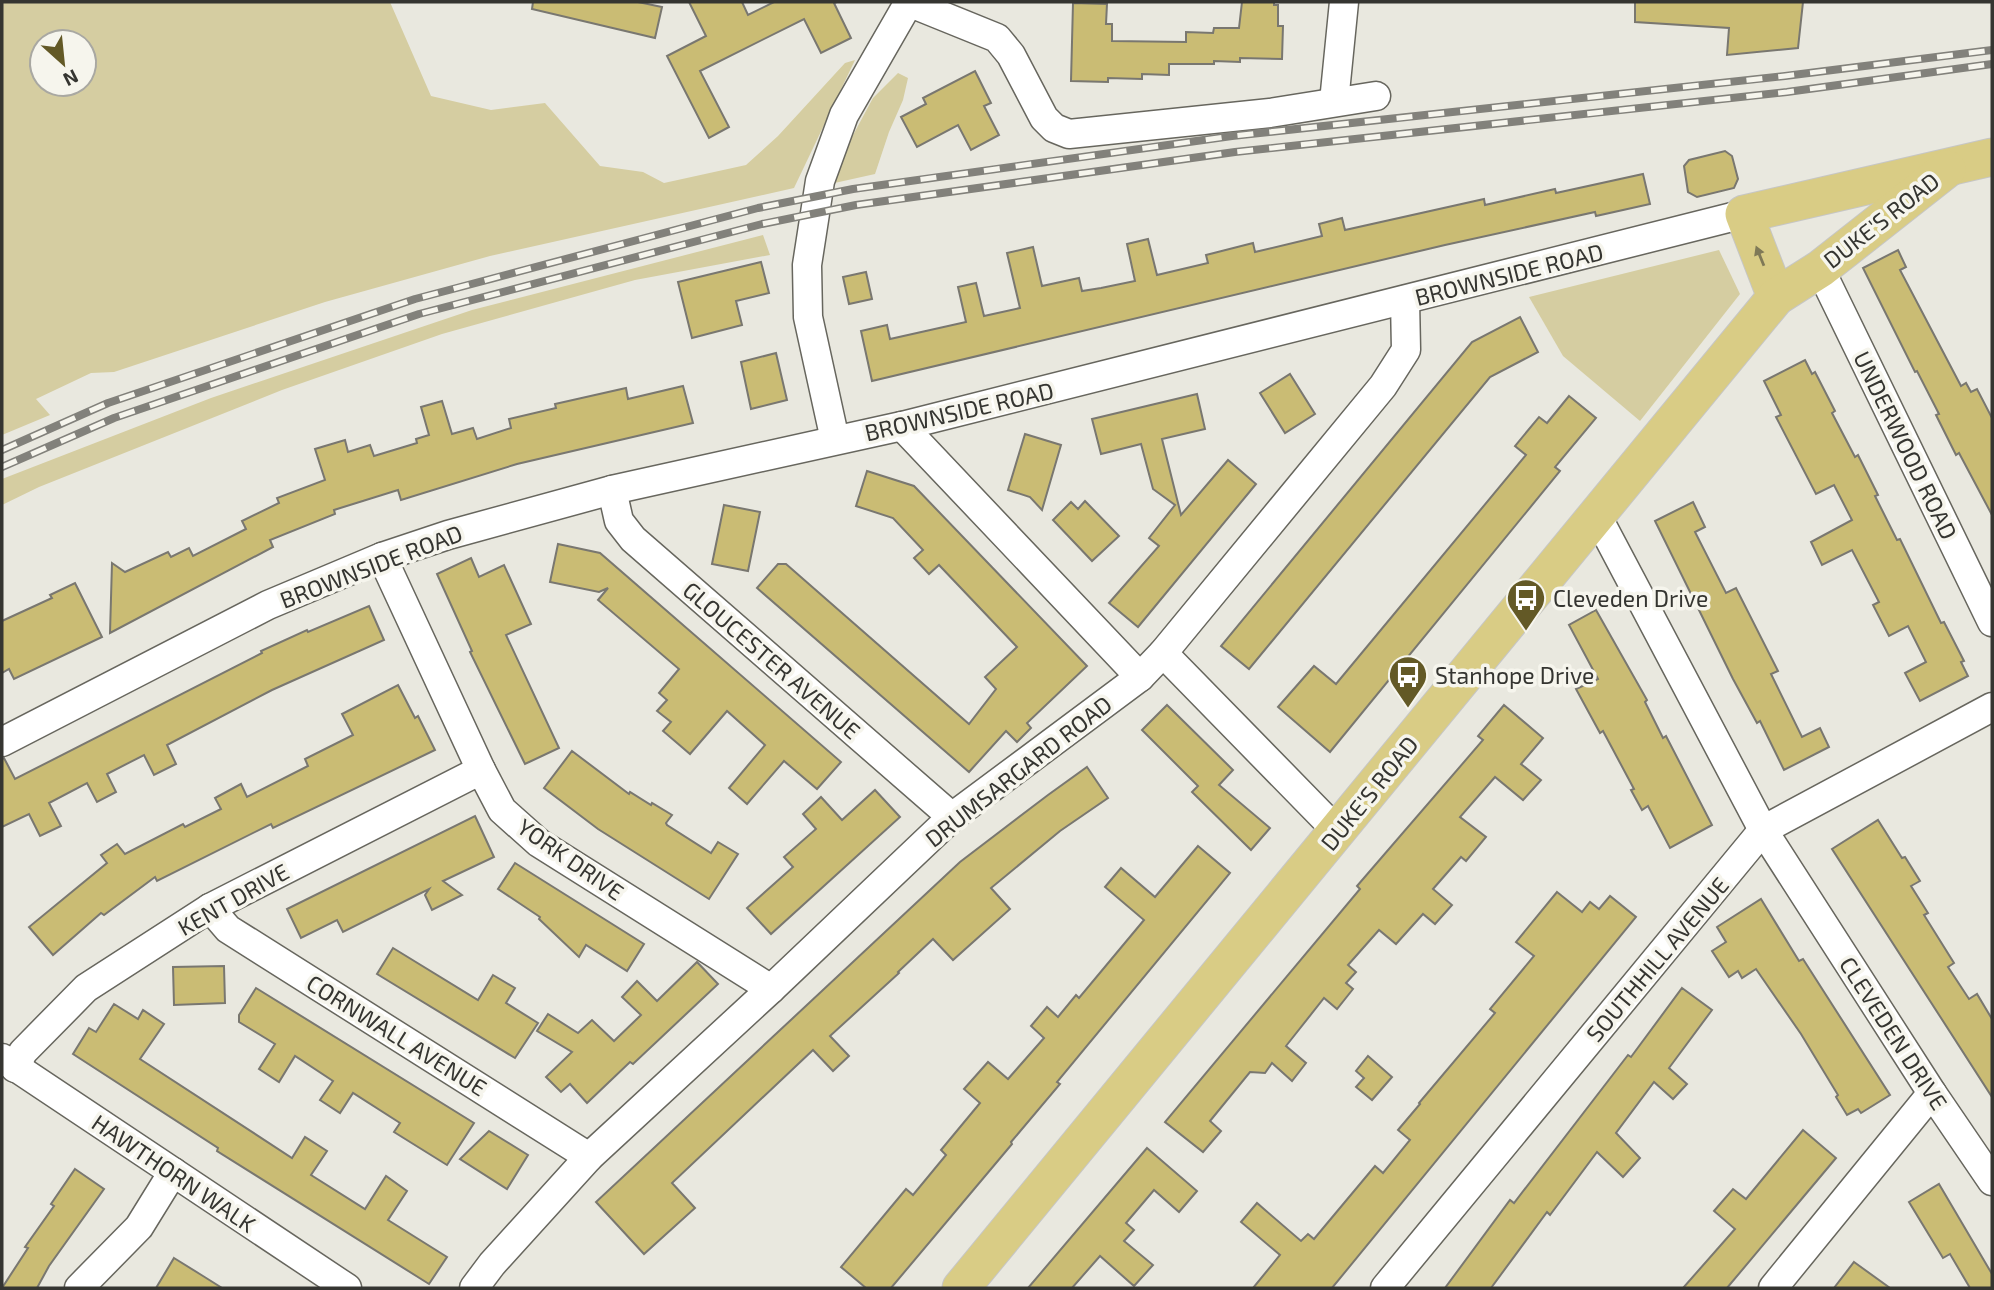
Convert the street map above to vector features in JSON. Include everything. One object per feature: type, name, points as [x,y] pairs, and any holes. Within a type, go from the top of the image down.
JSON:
[{"type":"main road","name":"DUKE'S ROAD","points":[[961,1288],[1776,298],[1820,269],[1947,169],[1992,157]]},
{"type":"main road","name":"BROWNSIDE ROAD","points":[[1744,214],[1947,169]]},
{"type":"main road","points":[[1744,214],[1776,298]]},
{"type":"street","points":[[835,440],[808,317],[807,265],[820,181],[844,115],[908,2],[997,38],[1012,55],[1044,118],[1054,128],[1069,134],[1270,113],[1376,96]]},
{"type":"street","points":[[1334,102],[1344,2]]},
{"type":"street","name":"BROWNSIDE ROAD","points":[[2,742],[268,605],[382,557],[448,535],[611,491],[901,426],[1744,214]]},
{"type":"street","name":"UNDERWOOD ROAD","points":[[1820,269],[1992,622]]},
{"type":"street","name":"DRUMSARGARD ROAD","points":[[474,1288],[492,1264],[589,1157],[952,817],[1140,677],[1163,653],[1384,386],[1406,350],[1405,300]]},
{"type":"street","points":[[901,426],[1140,677]]},
{"type":"street","name":"GLOUCESTER AVENUE","points":[[611,491],[619,521],[633,539],[952,817]]},
{"type":"street","name":"CLEVEDEN DRIVE","points":[[1597,516],[1763,830],[1932,1093],[1992,1181]]},
{"type":"street","name":"YORK DRIVE","points":[[382,557],[502,810],[539,844],[771,989]]},
{"type":"street","points":[[1163,653],[1338,832]]},
{"type":"street","name":"SOUTHHILL AVENUE","points":[[1385,1288],[1763,830],[1992,707]]},
{"type":"street","name":"KENT DRIVE","points":[[8,1063],[23,1052],[86,988],[210,908],[481,770]]},
{"type":"street","name":"CORNWALL AVENUE","points":[[210,908],[228,929],[589,1157]]},
{"type":"street","name":"HAWTHORN WALK","points":[[8,1063],[347,1288]]},
{"type":"street","points":[[1773,1288],[1932,1093]]},
{"type":"street","points":[[79,1288],[139,1227],[173,1172]]},
{"type":"shaded area","points":[[2,2],[390,2],[431,96],[491,110],[545,103],[600,166],[643,172],[664,183],[746,165],[778,136],[845,63],[855,60],[794,188],[490,256],[325,302],[114,372],[91,373],[36,399],[50,415],[2,435]]},
{"type":"shaded area","points":[[898,73],[908,78],[903,100],[875,174],[830,184],[873,98]]},
{"type":"shaded area","points":[[763,235],[770,255],[635,280],[442,334],[282,390],[39,487],[2,505],[2,479],[211,398],[472,310]]},
{"type":"shaded area","points":[[1719,250],[1740,294],[1640,421],[1563,356],[1529,297]]},
{"type":"building","points":[[533,2],[638,2],[662,7],[655,38],[532,9]]},
{"type":"building","points":[[689,2],[742,2],[748,15],[774,2],[837,2],[834,3],[851,38],[821,53],[804,19],[700,71],[729,127],[709,138],[667,56],[706,36]]},
{"type":"building","points":[[1242,2],[1274,2],[1274,5],[1278,5],[1278,26],[1283,26],[1282,59],[1240,58],[1240,62],[1169,64],[1169,75],[1142,74],[1142,79],[1108,78],[1108,82],[1071,81],[1073,3],[1107,4],[1106,24],[1112,24],[1112,41],[1186,42],[1186,32],[1213,33],[1214,28],[1239,28]]},
{"type":"building","points":[[1635,2],[1803,2],[1798,48],[1727,55],[1729,28],[1635,22]]},
{"type":"building","points":[[975,71],[991,103],[984,106],[999,135],[971,150],[958,125],[917,147],[901,117],[926,104],[923,98]]},
{"type":"building","points":[[1725,151],[1732,156],[1738,179],[1734,188],[1697,197],[1688,192],[1684,166],[1689,160]]},
{"type":"building","points":[[1643,174],[1650,204],[1596,216],[1595,212],[1445,245],[872,381],[861,331],[887,325],[890,339],[966,322],[958,287],[976,283],[984,316],[1020,308],[1007,253],[1033,247],[1042,286],[1079,278],[1082,291],[1135,281],[1127,244],[1148,239],[1157,275],[1208,263],[1206,255],[1253,243],[1255,252],[1322,236],[1319,224],[1342,218],[1345,230],[1484,199],[1485,205],[1555,189],[1556,193]]},
{"type":"building","points":[[1898,250],[1906,267],[1900,270],[1961,386],[1966,383],[1971,392],[1977,389],[1992,418],[1992,515],[1959,453],[1956,455],[1936,415],[1939,414],[1863,268]]},
{"type":"building","points":[[761,262],[769,293],[736,301],[742,325],[692,338],[678,282]]},
{"type":"building","points":[[866,272],[872,299],[849,304],[843,277]]},
{"type":"building","points":[[1520,317],[1538,352],[1490,377],[1249,669],[1221,646],[1472,342]]},
{"type":"building","points":[[776,353],[787,400],[751,409],[741,362]]},
{"type":"building","points":[[1805,360],[1812,374],[1815,372],[1835,411],[1832,413],[1855,457],[1858,455],[1897,540],[1900,539],[1941,623],[1944,622],[1964,661],[1961,662],[1968,676],[1920,701],[1905,673],[1926,662],[1908,626],[1889,636],[1873,605],[1879,602],[1852,550],[1822,565],[1811,542],[1852,520],[1834,485],[1816,494],[1776,417],[1781,415],[1764,381]]},
{"type":"building","points":[[1290,374],[1315,414],[1285,433],[1260,393]]},
{"type":"building","points":[[683,386],[693,423],[517,464],[401,500],[398,490],[334,510],[335,514],[270,540],[273,547],[110,633],[112,563],[125,572],[168,552],[171,557],[189,548],[193,556],[246,529],[242,521],[279,503],[277,498],[325,480],[315,449],[345,440],[348,452],[370,445],[374,456],[417,443],[416,439],[429,435],[421,407],[442,401],[452,434],[473,428],[477,439],[511,428],[509,419],[556,408],[555,404],[626,388],[628,399]]},
{"type":"building","points":[[1197,394],[1205,429],[1162,439],[1181,515],[1228,460],[1256,484],[1138,627],[1109,603],[1159,546],[1149,538],[1175,505],[1153,489],[1141,444],[1101,454],[1092,419]]},
{"type":"building","points":[[1569,396],[1596,418],[1555,467],[1560,471],[1330,752],[1278,707],[1314,666],[1336,684],[1526,455],[1515,446],[1539,417],[1547,423]]},
{"type":"building","points":[[1025,434],[1061,445],[1042,510],[1030,497],[1008,490]]},
{"type":"building","points":[[867,471],[914,486],[1087,666],[1027,723],[1031,728],[1017,742],[1006,731],[969,772],[757,588],[778,564],[786,564],[969,724],[996,689],[985,677],[1017,647],[939,565],[929,574],[914,558],[923,550],[893,518],[856,506]]},
{"type":"building","points":[[1085,501],[1119,536],[1092,561],[1053,520],[1071,502],[1078,509]]},
{"type":"building","points":[[1693,502],[1705,527],[1695,532],[1726,593],[1736,588],[1778,671],[1771,674],[1802,737],[1820,728],[1829,747],[1784,770],[1760,721],[1757,723],[1733,679],[1655,521]]},
{"type":"building","points":[[724,505],[760,512],[748,571],[712,564]]},
{"type":"building","points":[[558,544],[600,553],[841,762],[817,789],[784,761],[747,804],[729,788],[765,745],[727,711],[690,754],[663,731],[671,722],[657,711],[667,700],[659,693],[679,669],[598,600],[608,588],[599,592],[550,582]]},
{"type":"building","points":[[471,558],[479,577],[504,565],[531,624],[506,635],[559,748],[525,764],[470,652],[472,651],[437,574]]},
{"type":"building","points":[[75,583],[102,637],[14,679],[9,669],[2,673],[2,621],[52,598],[50,595]]},
{"type":"building","points":[[369,606],[384,640],[272,690],[167,745],[176,764],[154,775],[144,755],[107,774],[116,792],[97,802],[87,783],[49,803],[61,826],[40,836],[29,814],[2,827],[2,759],[4,758],[15,779],[262,653],[261,651]]},
{"type":"building","points":[[1596,610],[1647,700],[1645,702],[1663,738],[1666,736],[1712,825],[1670,848],[1648,806],[1642,810],[1631,790],[1634,789],[1603,731],[1600,733],[1576,689],[1598,679],[1569,625]]},
{"type":"building","points":[[398,685],[435,750],[273,828],[271,824],[157,881],[155,877],[104,915],[101,913],[53,955],[29,927],[107,863],[101,855],[117,844],[125,854],[183,824],[185,827],[221,809],[215,798],[241,784],[247,797],[308,766],[305,759],[353,735],[342,714]]},
{"type":"building","points":[[1167,705],[1233,770],[1219,785],[1270,828],[1251,850],[1192,792],[1198,786],[1142,730]]},
{"type":"building","points":[[1504,705],[1543,738],[1521,764],[1541,780],[1523,800],[1495,777],[1460,817],[1486,837],[1466,861],[1461,857],[1433,889],[1452,905],[1435,924],[1423,914],[1396,944],[1379,930],[1348,965],[1356,972],[1346,983],[1353,989],[1337,1009],[1324,998],[1286,1046],[1306,1063],[1292,1081],[1272,1063],[1265,1073],[1250,1072],[1210,1121],[1221,1131],[1203,1152],[1165,1122],[1360,889],[1357,886],[1483,740],[1478,736]]},
{"type":"building","points":[[572,751],[629,794],[630,792],[672,815],[667,825],[711,853],[718,842],[738,854],[709,899],[598,829],[544,788]]},
{"type":"building","points":[[1087,767],[1108,798],[1060,831],[991,888],[1010,909],[953,960],[933,939],[830,1036],[849,1056],[833,1071],[813,1050],[672,1183],[695,1208],[644,1254],[596,1202],[960,862]]},
{"type":"building","points":[[875,790],[900,817],[771,934],[747,908],[793,867],[784,857],[816,829],[803,814],[821,797],[842,820]]},
{"type":"building","points":[[475,816],[494,857],[443,881],[462,895],[432,910],[425,895],[429,889],[343,932],[337,920],[301,938],[287,909]]},
{"type":"building","points":[[1878,820],[1920,881],[1911,886],[1928,913],[1924,915],[1954,963],[1948,967],[1969,999],[1977,994],[1992,1019],[1992,1097],[1832,849]]},
{"type":"building","points":[[1198,846],[1230,873],[1057,1082],[1060,1084],[1012,1144],[891,1288],[866,1288],[841,1267],[906,1189],[913,1195],[946,1155],[941,1150],[980,1103],[964,1089],[988,1062],[1008,1079],[1044,1038],[1031,1026],[1047,1007],[1058,1017],[1076,995],[1079,998],[1144,920],[1105,887],[1121,868],[1155,897]]},
{"type":"building","points":[[515,863],[644,944],[627,971],[586,945],[579,957],[539,919],[540,917],[498,889]]},
{"type":"building","points":[[1557,892],[1582,912],[1590,902],[1599,909],[1610,896],[1636,917],[1332,1288],[1253,1288],[1280,1255],[1241,1222],[1257,1203],[1301,1241],[1308,1234],[1314,1239],[1375,1166],[1383,1173],[1410,1140],[1398,1130],[1495,1013],[1490,1009],[1534,956],[1516,942]]},
{"type":"building","points":[[1761,899],[1799,961],[1803,959],[1890,1095],[1861,1113],[1858,1109],[1847,1115],[1801,1034],[1756,969],[1742,978],[1738,971],[1729,977],[1712,951],[1726,942],[1717,927]]},
{"type":"building","points":[[393,948],[478,1000],[493,975],[515,988],[506,1003],[538,1023],[515,1058],[377,974]]},
{"type":"building","points":[[697,962],[718,984],[587,1103],[570,1084],[561,1092],[546,1077],[572,1052],[537,1031],[548,1014],[578,1033],[592,1020],[614,1041],[641,1015],[622,997],[637,981],[657,1001]]},
{"type":"building","points":[[224,966],[225,1003],[174,1005],[173,967]]},
{"type":"building","points":[[256,988],[474,1123],[447,1165],[394,1132],[400,1123],[353,1093],[340,1113],[320,1100],[333,1081],[295,1056],[279,1082],[259,1069],[275,1044],[239,1022],[239,1015]]},
{"type":"building","points":[[1682,988],[1712,1010],[1669,1068],[1687,1084],[1673,1099],[1654,1082],[1616,1133],[1640,1158],[1623,1177],[1597,1152],[1550,1215],[1547,1212],[1491,1288],[1445,1288],[1510,1200],[1514,1203],[1628,1055],[1631,1057]]},
{"type":"building","points":[[114,1004],[138,1019],[143,1010],[164,1024],[140,1059],[292,1158],[305,1137],[327,1151],[311,1175],[365,1209],[386,1176],[407,1191],[388,1220],[447,1257],[429,1284],[217,1151],[218,1148],[73,1054],[89,1028],[96,1032]]},
{"type":"building","points":[[1368,1056],[1392,1077],[1372,1100],[1356,1087],[1364,1078],[1356,1071]]},
{"type":"building","points":[[1803,1130],[1836,1158],[1727,1288],[1683,1288],[1735,1229],[1714,1211],[1733,1189],[1746,1199]]},
{"type":"building","points":[[489,1131],[528,1155],[507,1189],[460,1159]]},
{"type":"building","points":[[1147,1148],[1197,1191],[1179,1212],[1154,1190],[1126,1223],[1134,1230],[1124,1241],[1153,1265],[1134,1286],[1100,1256],[1072,1288],[1028,1288]]},
{"type":"building","points":[[75,1169],[104,1189],[49,1266],[37,1288],[2,1288],[28,1248],[25,1247],[54,1206],[51,1204]]},
{"type":"building","points":[[1939,1184],[1992,1274],[1992,1288],[1970,1288],[1950,1254],[1943,1258],[1909,1202]]},
{"type":"building","points":[[174,1258],[203,1276],[222,1288],[156,1288]]},
{"type":"building","points":[[1854,1262],[1890,1288],[1834,1288]]},
{"type":"railway","points":[[2,450],[108,403],[415,299],[758,208],[853,189],[1232,136],[1785,76],[1992,50]]},
{"type":"railway","points":[[2,467],[114,418],[419,314],[762,224],[856,205],[1235,152],[1787,92],[1992,64]]},
{"type":"place","name":"Cleveden Drive","points":[[1526,632]]},
{"type":"place","name":"Stanhope Drive","points":[[1408,709]]}]
